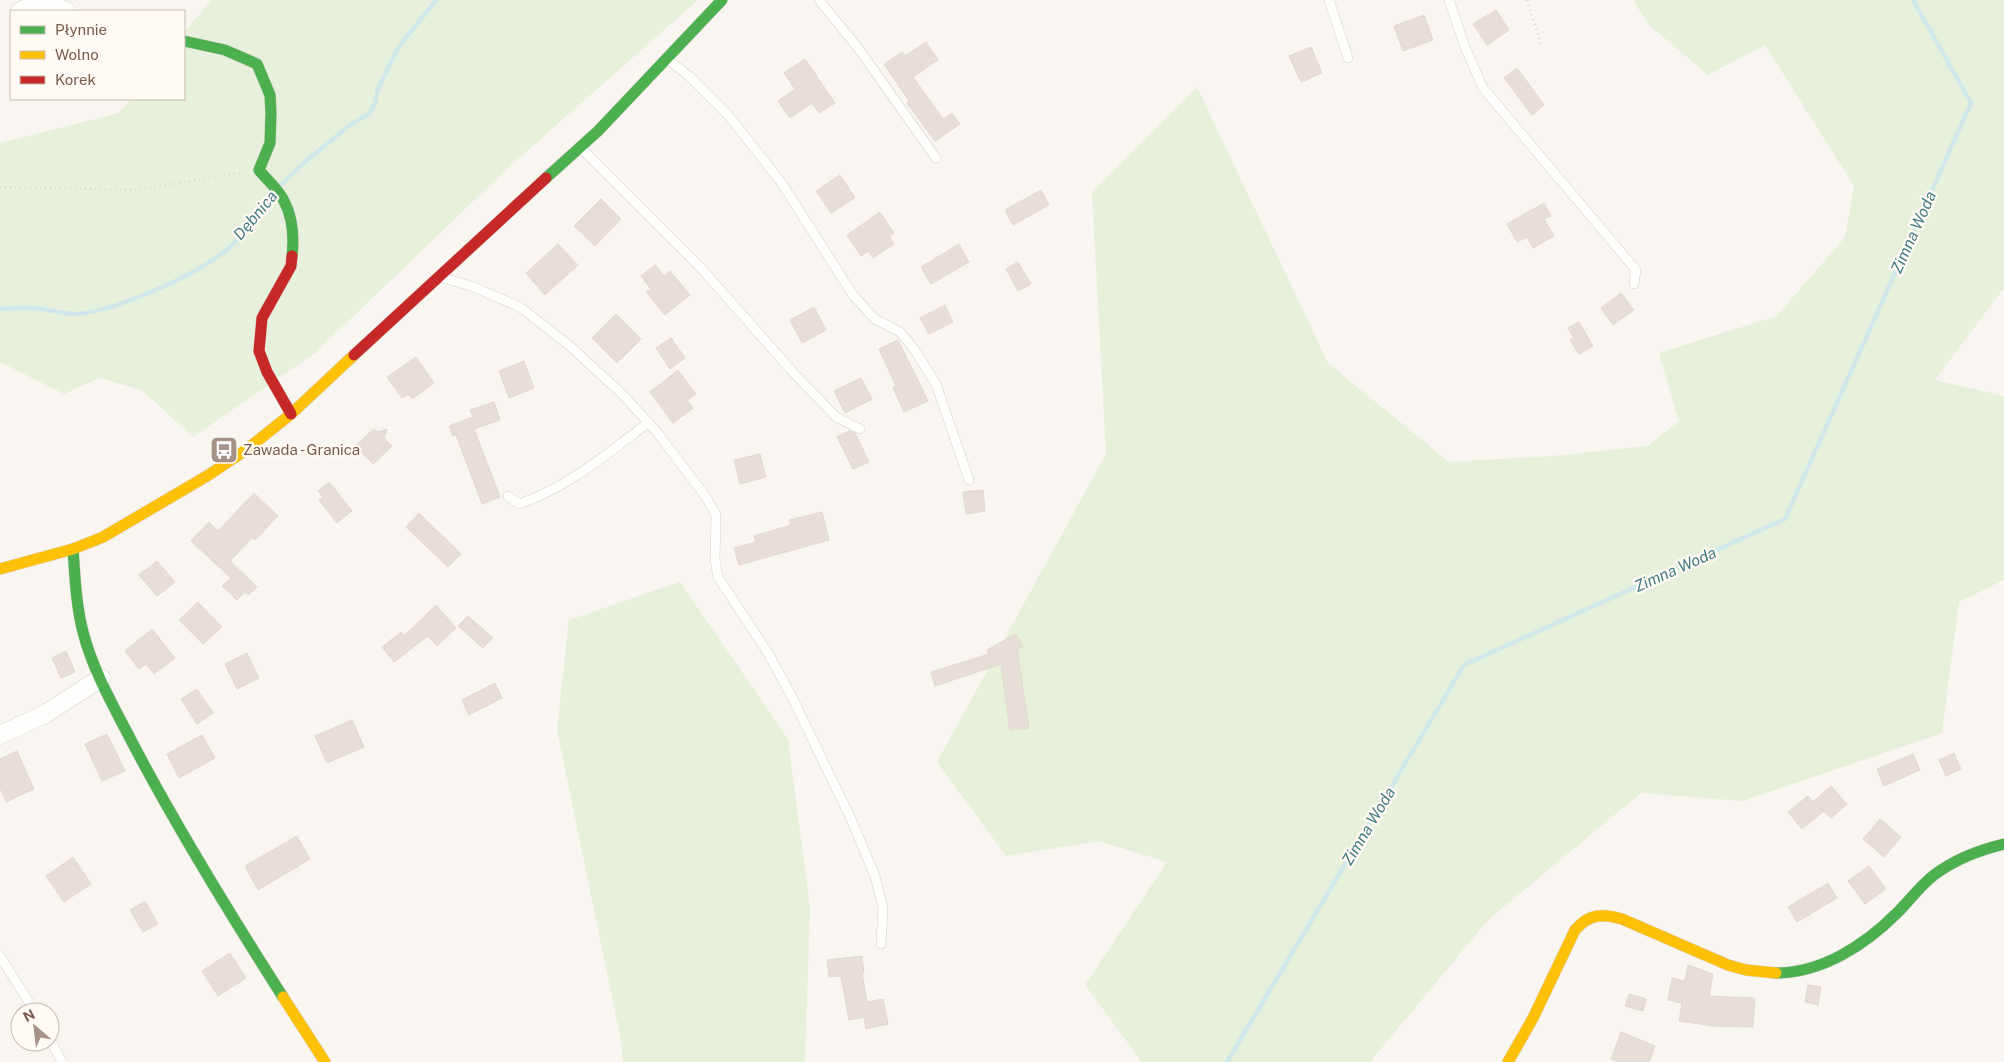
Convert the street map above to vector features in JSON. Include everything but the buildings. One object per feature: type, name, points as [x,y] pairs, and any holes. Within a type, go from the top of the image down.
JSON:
[{"type":"street","points":[[0,569],[73,549],[103,537],[207,476],[246,450],[291,414],[598,131],[722,0]]},
{"type":"street","points":[[23,10],[42,2],[63,10]]},
{"type":"street","points":[[185,42],[225,50],[257,64],[270,95],[270,143],[259,170],[284,200],[290,218],[294,241],[291,266],[262,318],[259,351],[267,372],[291,414]]},
{"type":"street","points":[[73,549],[79,608],[85,642],[143,764],[190,850],[325,1062]]},
{"type":"street","points":[[0,735],[45,714],[101,678]]},
{"type":"street","points":[[1508,1062],[1534,1018],[1575,930],[1584,920],[1596,915],[1615,916],[1707,958],[1757,972],[1778,973],[1802,969],[1831,960],[1870,938],[1898,912],[1923,884],[1941,869],[1969,856],[2004,844]]},
{"type":"lane","points":[[820,0],[858,48],[936,158]]},
{"type":"lane","points":[[1329,0],[1348,58]]},
{"type":"lane","points":[[1449,0],[1465,47],[1483,88],[1636,270],[1634,284]]},
{"type":"lane","points":[[666,59],[689,76],[728,115],[746,137],[781,182],[853,295],[875,319],[900,332],[914,348],[936,384],[969,480]]},
{"type":"lane","points":[[580,147],[701,268],[791,370],[836,417],[860,430]]},
{"type":"lane","points":[[438,277],[471,286],[520,307],[570,346],[622,394],[648,423],[706,497],[716,515],[715,560],[718,576],[768,653],[792,697],[851,819],[875,876],[883,908],[881,944]]},
{"type":"lane","points":[[508,496],[519,504],[538,498],[590,467],[648,423]]},
{"type":"lane","points":[[0,956],[29,1002]]},
{"type":"path","points":[[1527,0],[1541,44]]},
{"type":"path","points":[[0,187],[136,190],[259,170]]},
{"type":"green space","points":[[211,0],[698,0],[510,166],[315,353],[193,437],[142,390],[99,378],[64,394],[0,362],[0,143],[119,113],[130,100],[185,100],[185,32]]},
{"type":"green space","points":[[1633,0],[2004,0],[2004,288],[1935,380],[2004,396],[2004,580],[1959,602],[1942,733],[1743,801],[1641,793],[1488,920],[1370,1062],[1142,1062],[1085,985],[1167,862],[1099,841],[1006,856],[937,762],[1106,454],[1092,192],[1197,87],[1328,363],[1449,462],[1552,456],[1648,446],[1679,421],[1659,353],[1777,316],[1845,237],[1854,186],[1765,45],[1708,75],[1648,24]]},
{"type":"green space","points":[[680,582],[788,739],[810,908],[805,1062],[623,1062],[621,1041],[557,730],[569,620]]},
{"type":"waterway","name":"Dębnica","points":[[280,186],[306,161],[350,125],[369,114],[375,104],[377,91],[398,48],[436,0]]},
{"type":"waterway","name":"Zimna Woda","points":[[1227,1062],[1464,665],[1785,519],[1971,103],[1913,0]]},
{"type":"waterway","name":"Dębnica","points":[[0,309],[32,308],[76,314],[114,306],[160,288],[203,266],[221,254],[244,232],[271,195]]},
{"type":"traffic: fast","points":[[546,178],[598,131],[722,0]]},
{"type":"traffic: fast","points":[[185,41],[225,50],[257,64],[270,95],[271,113],[270,143],[259,170],[282,197],[287,208],[292,228],[292,256]]},
{"type":"traffic: fast","points":[[73,549],[76,591],[81,622],[92,661],[105,689],[186,839],[283,997]]},
{"type":"traffic: fast","points":[[1776,973],[1810,968],[1842,955],[1884,925],[1924,884],[1942,869],[1985,849],[2004,844]]},
{"type":"traffic: slow","points":[[0,569],[73,549],[103,537],[207,476],[246,450],[291,414],[354,355]]},
{"type":"traffic: slow","points":[[1508,1062],[1533,1018],[1575,930],[1585,921],[1596,916],[1622,919],[1728,965],[1746,970],[1776,973]]},
{"type":"traffic: slow","points":[[283,997],[325,1062]]},
{"type":"traffic: jam","points":[[354,355],[546,178]]},
{"type":"traffic: jam","points":[[291,414],[267,372],[259,351],[262,318],[291,266],[292,256]]},
{"type":"place","name":"Zawada - Granica","points":[[224,450]]}]
